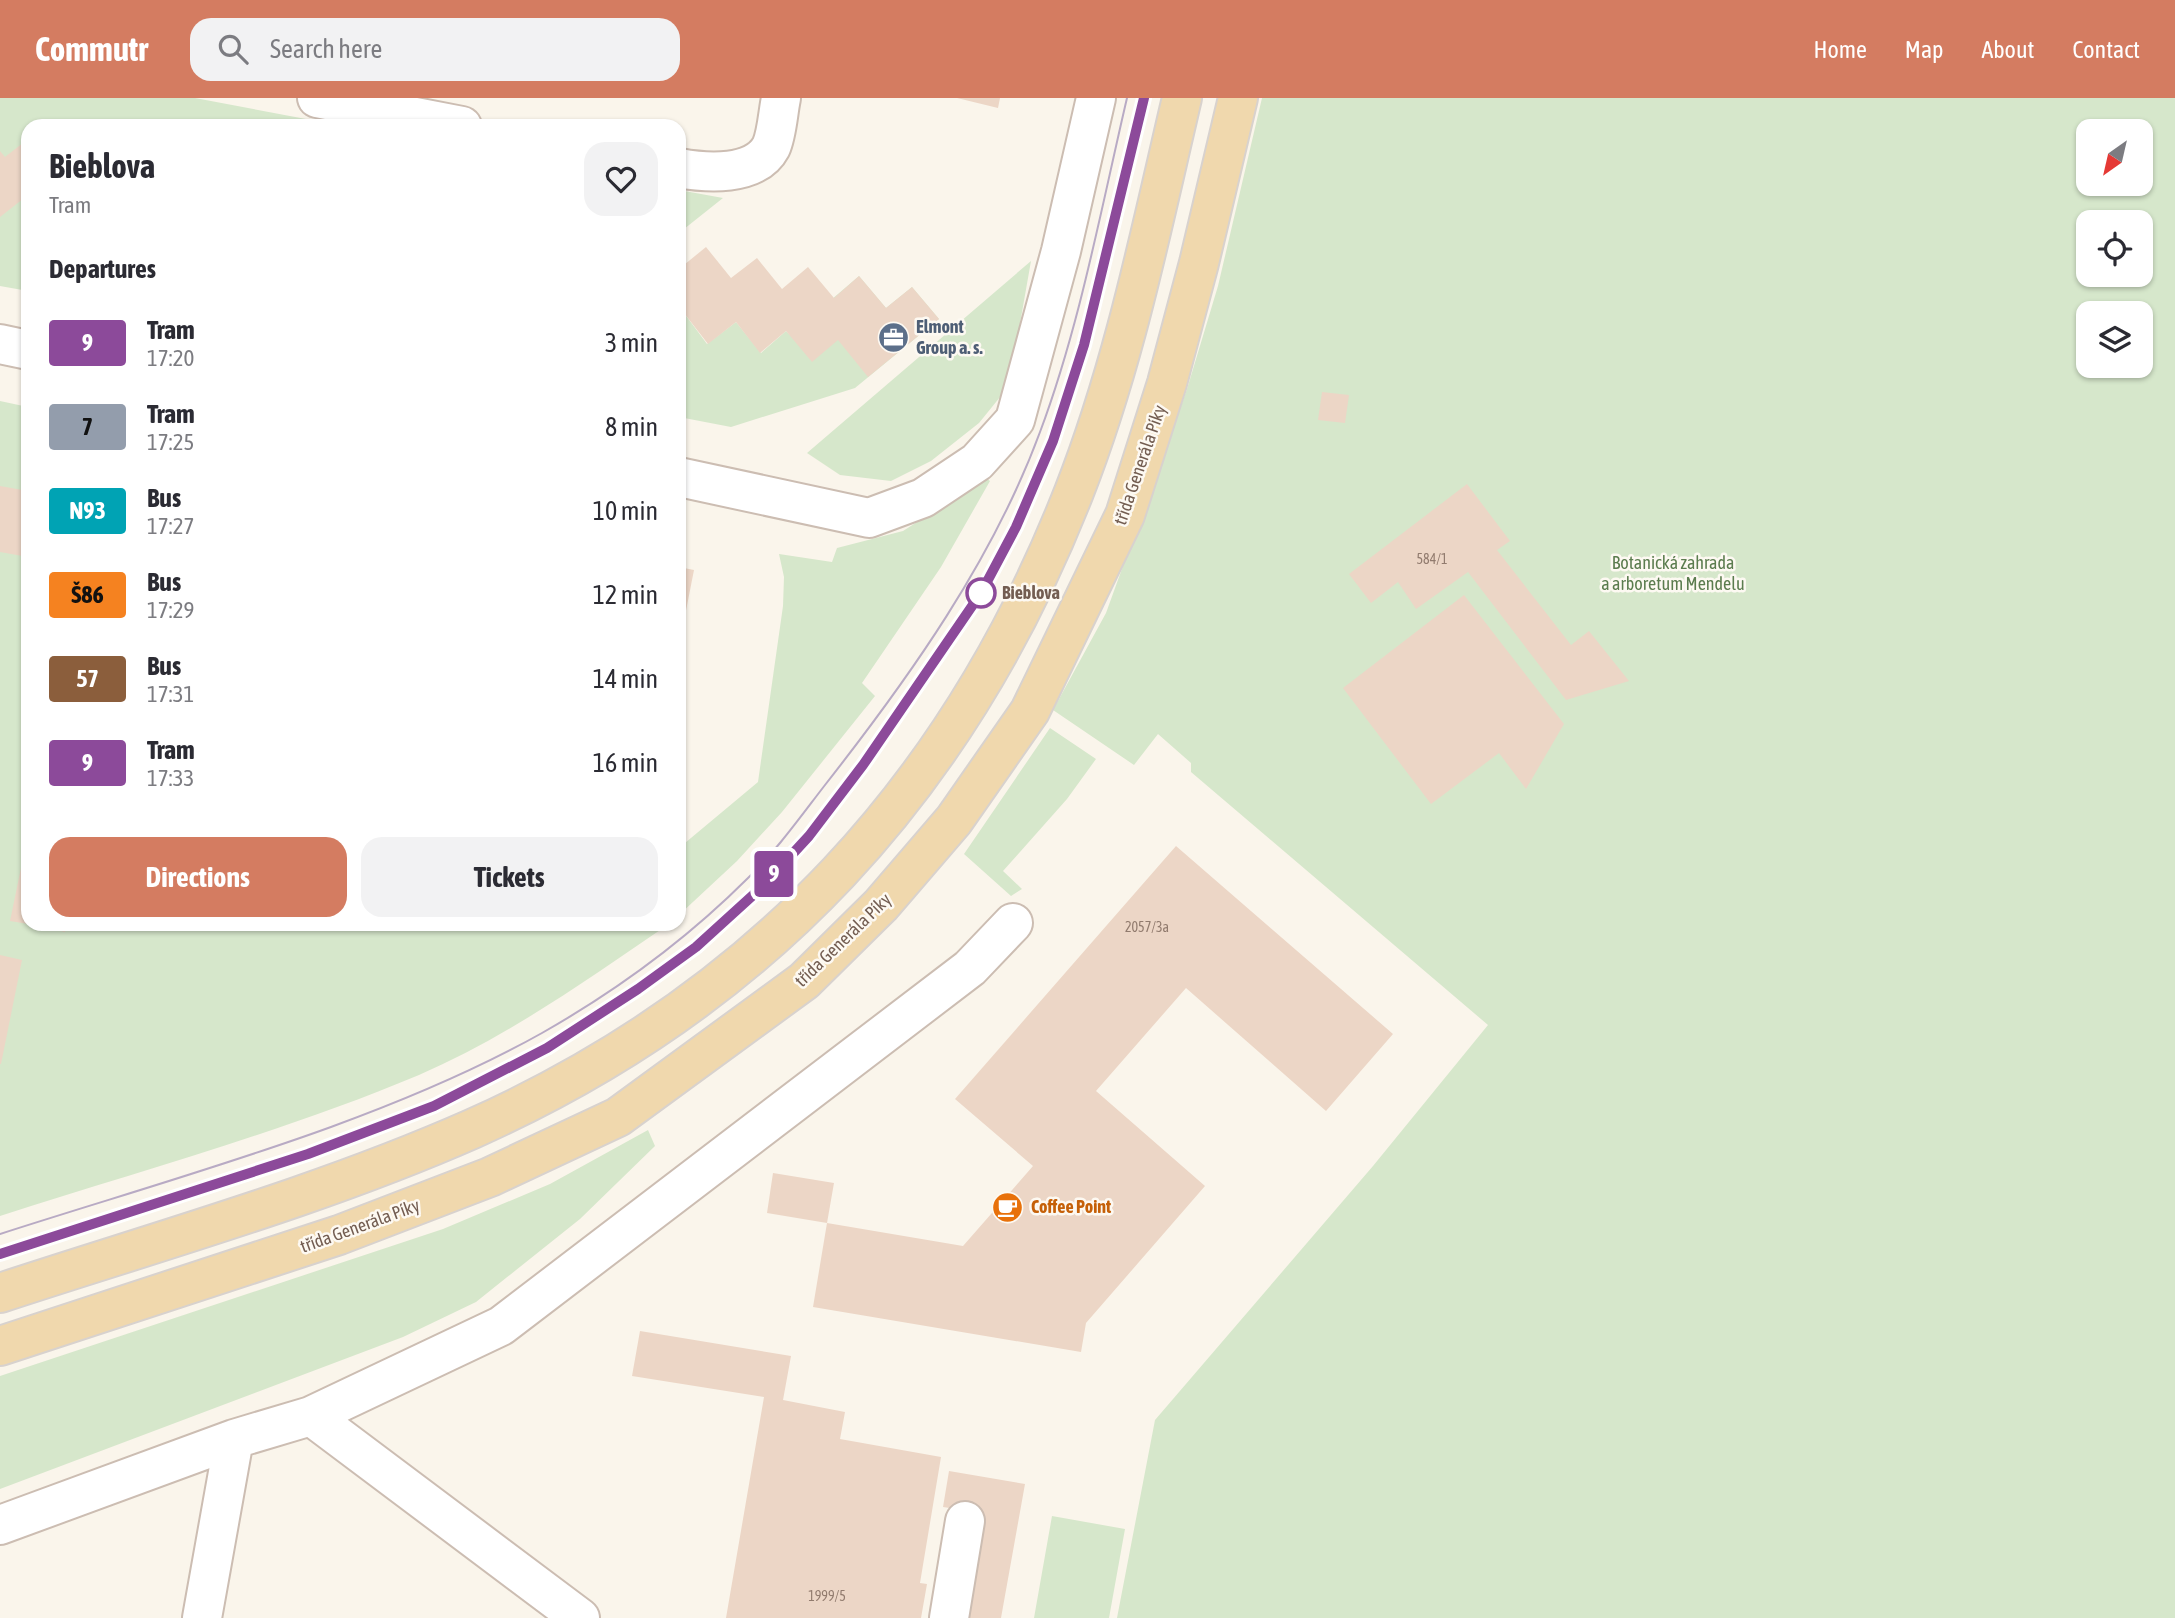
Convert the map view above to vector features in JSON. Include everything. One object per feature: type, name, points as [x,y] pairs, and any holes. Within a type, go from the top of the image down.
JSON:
[{"type":"main road","points":[[0,1293],[322,1188],[470,1130],[530,1101],[586,1070],[679,1011],[767,946],[841,872],[908,794],[968,707],[1030,597],[1075,489],[1114,375],[1182,98]]},
{"type":"main road","name":"třída Generála Píky","points":[[0,1346],[339,1236],[490,1177],[618,1117],[727,1040],[804,981],[881,905],[954,820],[1030,710],[1125,515],[1171,369],[1238,98]]},
{"type":"street","points":[[317,98],[426,119]]},
{"type":"street","points":[[686,169],[706,173],[745,169],[770,148],[781,98]]},
{"type":"street","points":[[686,479],[812,508],[869,518],[923,498],[977,461],[1015,420],[1061,251],[1096,98]]},
{"type":"street","points":[[0,344],[21,348]]},
{"type":"street","points":[[0,1525],[234,1439],[311,1416],[501,1326],[970,968],[1013,923]]},
{"type":"street","points":[[311,1416],[580,1618]]},
{"type":"street","points":[[202,1618],[234,1439]]},
{"type":"street","points":[[949,1618],[965,1521]]},
{"type":"green space","points":[[0,98],[195,98],[306,119],[21,119],[21,290],[0,286]]},
{"type":"green space","name":"Botanická zahrada a arboretum Mendelu","points":[[1262,98],[2175,98],[2175,1618],[1117,1618],[1155,1420],[1373,1166],[1488,1025],[1191,772],[1191,763],[1158,734],[1134,765],[1053,710],[1106,613],[1187,389],[1218,286]]},
{"type":"green space","points":[[686,191],[723,198],[686,227]]},
{"type":"green space","points":[[1031,261],[1009,386],[979,423],[931,461],[891,481],[840,475],[807,453]]},
{"type":"green space","points":[[859,276],[886,308],[912,287],[939,319],[855,388],[731,427],[686,418],[686,316],[707,344],[736,322],[761,353],[786,331],[790,335]]},
{"type":"green space","points":[[0,401],[21,406],[21,931],[659,931],[516,1025],[419,1075],[264,1133],[0,1216]]},
{"type":"green space","points":[[986,478],[990,481],[941,567],[862,683],[875,696],[782,812],[737,861],[686,908],[686,842],[758,782],[783,606],[784,577],[779,554],[832,562],[837,548],[903,531]]},
{"type":"green space","points":[[1050,728],[1096,759],[1067,799],[1003,871],[1022,889],[1011,896],[964,854]]},
{"type":"green space","points":[[648,1130],[655,1146],[580,1219],[476,1302],[403,1337],[0,1489],[0,1376],[443,1229],[550,1184]]},
{"type":"green space","points":[[1052,1516],[1125,1529],[1109,1618],[1034,1618]]},
{"type":"building","points":[[957,98],[1000,98],[998,108]]},
{"type":"building","points":[[21,144],[21,200],[0,217],[0,151],[5,157]]},
{"type":"building","points":[[706,247],[731,278],[757,258],[782,289],[808,267],[834,298],[859,276],[886,308],[912,287],[939,319],[868,377],[838,340],[812,362],[786,331],[760,353],[736,322],[708,344],[686,316],[686,263]]},
{"type":"building","points":[[1322,392],[1349,395],[1345,423],[1318,420]]},
{"type":"building","points":[[1467,484],[1510,541],[1497,550],[1571,645],[1589,631],[1629,681],[1566,700],[1468,572],[1416,609],[1398,582],[1371,603],[1349,574]]},
{"type":"building","points":[[0,486],[21,490],[21,556],[0,552]]},
{"type":"building","points":[[686,568],[694,570],[686,611]]},
{"type":"building","points":[[1464,595],[1564,724],[1526,789],[1499,753],[1431,804],[1343,688]]},
{"type":"building","points":[[1176,846],[1393,1034],[1326,1111],[1186,988],[1096,1091],[1205,1186],[1086,1323],[1081,1352],[813,1307],[827,1223],[963,1246],[1033,1166],[955,1099]]},
{"type":"building","points":[[21,868],[21,923],[10,921]]},
{"type":"building","points":[[0,955],[22,960],[1,1064],[0,1064]]},
{"type":"building","points":[[773,1173],[834,1183],[827,1223],[767,1213]]},
{"type":"building","points":[[640,1331],[791,1356],[783,1400],[845,1412],[840,1439],[941,1457],[920,1583],[927,1584],[921,1618],[726,1618],[764,1397],[632,1376]]},
{"type":"building","points":[[949,1471],[1025,1484],[1001,1618],[964,1618],[982,1513],[943,1507]]},
{"type":"tram line","points":[[0,1234],[346,1122],[479,1065],[542,1033],[597,1000],[701,922],[748,878],[788,833],[918,660],[973,572],[1021,480],[1067,350],[1127,98]]},
{"type":"tram line","points":[[0,1254],[326,1148],[432,1107],[475,1087],[565,1039],[652,981],[693,950],[765,884],[821,819],[906,704],[968,610],[1020,514],[1059,425],[1072,383],[1144,98]]},
{"type":"tram line","name":"9","points":[[0,1254],[308,1154],[434,1106],[547,1048],[638,989],[696,947],[762,887],[809,836],[863,765],[981,593],[1016,527],[1053,441],[1084,345],[1144,98]]},
{"type":"place","name":"Elmont Group a. s.","points":[[893,337]]},
{"type":"place","name":"Bieblova","points":[[981,593]]},
{"type":"place","name":"Coffee Point","points":[[1008,1207]]}]
